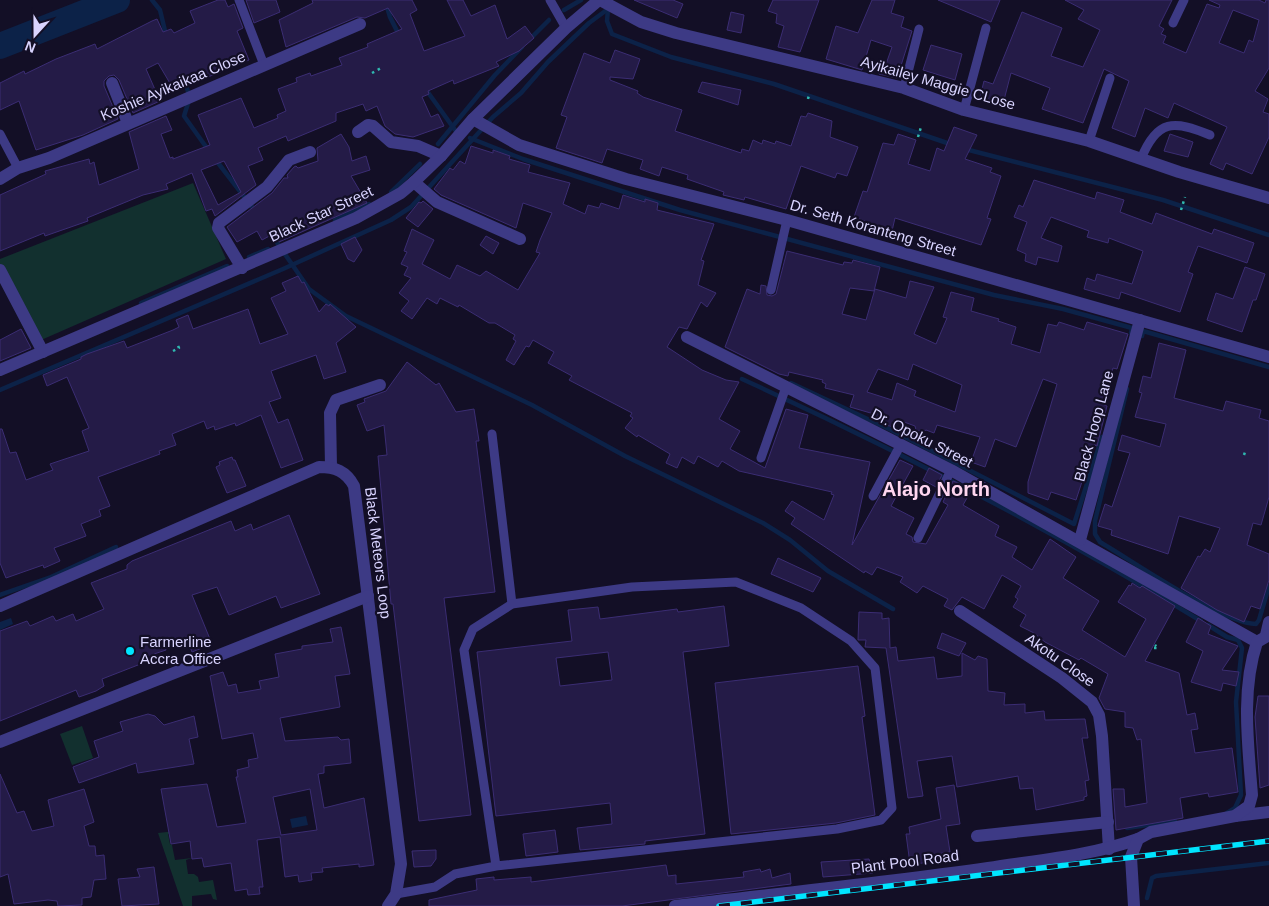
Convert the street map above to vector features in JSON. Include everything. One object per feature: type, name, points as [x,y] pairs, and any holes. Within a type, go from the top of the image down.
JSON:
[{"type":"street","name":"Black Star Street","points":[[0,370],[356,218],[401,193],[441,156],[473,119],[566,28],[599,0]]},
{"type":"street","name":"Ayikailey Maggie CLose","points":[[599,0],[641,22],[676,33],[904,88],[964,110],[1088,141],[1269,198]]},
{"type":"street","name":"Koshie Ayikaikaa Close","points":[[0,178],[18,168],[49,158],[360,24]]},
{"type":"street","points":[[112,83],[128,123]]},
{"type":"street","name":"Dr. Seth Koranteng Street","points":[[473,119],[519,145],[626,179],[787,220],[1269,357]]},
{"type":"street","points":[[358,132],[368,125],[373,126],[391,142],[418,146],[441,156]]},
{"type":"street","points":[[242,268],[218,228],[220,223],[267,187],[289,160],[310,152]]},
{"type":"street","points":[[414,182],[437,202],[520,239]]},
{"type":"street","points":[[0,270],[43,352]]},
{"type":"street","name":"Black Hoop Lane","points":[[1080,540],[1140,320]]},
{"type":"street","name":"Dr. Opoku Street","points":[[687,337],[900,446],[951,470],[1080,540],[1264,635]]},
{"type":"street","points":[[0,606],[319,467],[331,467],[330,413],[332,406],[336,400],[380,386]]},
{"type":"street","name":"Black Meteors Loop","points":[[331,467],[350,477],[354,486],[401,864],[396,894]]},
{"type":"street","points":[[0,742],[368,596]]},
{"type":"street","name":"Akotu Close","points":[[960,611],[1068,682],[1092,702],[1099,715],[1110,849]]},
{"type":"street","points":[[1235,816],[1249,806],[1252,795],[1247,706],[1251,671],[1264,635]]},
{"type":"street","points":[[1235,816],[1269,812]]},
{"type":"street","name":"Plant Pool Road","points":[[675,906],[937,875],[1110,849],[1151,832],[1235,816]]},
{"type":"street","points":[[977,836],[1108,822]]},
{"type":"street","points":[[1134,906],[1131,857],[1138,839]]},
{"type":"street","points":[[388,906],[396,894]]},
{"type":"lane","points":[[239,0],[264,65]]},
{"type":"lane","points":[[550,0],[566,28]]},
{"type":"lane","points":[[1173,24],[1184,0]]},
{"type":"lane","points":[[964,110],[986,28]]},
{"type":"lane","points":[[904,88],[919,29]]},
{"type":"lane","points":[[1088,141],[1110,78]]},
{"type":"lane","points":[[1141,159],[1149,138],[1164,128],[1186,124],[1210,135]]},
{"type":"lane","points":[[0,134],[18,168]]},
{"type":"lane","points":[[771,290],[787,220]]},
{"type":"lane","points":[[761,458],[786,387]]},
{"type":"lane","points":[[492,434],[512,604]]},
{"type":"lane","points":[[873,496],[900,446]]},
{"type":"lane","points":[[918,538],[951,470]]},
{"type":"lane","points":[[396,894],[435,887],[455,874],[496,866],[837,829],[881,820],[892,808],[875,668],[851,641],[801,608],[736,582],[632,586],[512,604],[473,629],[464,650],[496,866]]},
{"type":"path","points":[[372,73],[383,67]]},
{"type":"path","points":[[918,137],[922,127]]},
{"type":"path","points":[[1182,210],[1185,197]]},
{"type":"path","points":[[172,351],[179,348],[177,343]]},
{"type":"path","points":[[1244,455],[1246,448]]},
{"type":"green space","points":[[193,183],[226,259],[32,344],[0,281],[0,259]]},
{"type":"green space","points":[[82,726],[93,758],[72,765],[60,734]]},
{"type":"green space","points":[[185,830],[168,834],[175,860],[192,858],[186,860],[188,874],[194,874],[198,877],[199,882],[213,880],[217,900],[213,899],[211,894],[192,896],[192,906],[183,906],[158,833]]},
{"type":"water","points":[[11,618],[13,624],[0,630],[0,622]]},
{"type":"water","points":[[306,816],[308,825],[292,828],[290,819]]},
{"type":"building","points":[[218,0],[225,0],[228,7],[234,4],[243,28],[237,31],[249,60],[208,77],[207,73],[184,81],[186,85],[174,90],[158,63],[146,69],[160,101],[133,113],[119,80],[114,75],[109,76],[104,81],[104,86],[118,119],[83,135],[36,150],[19,101],[0,110],[0,83],[24,71],[25,74],[56,59],[95,44],[97,49],[157,19],[163,32],[171,29],[174,33],[195,23],[190,11]]},
{"type":"building","points":[[246,0],[276,0],[280,12],[254,23]]},
{"type":"building","points":[[312,0],[412,0],[417,10],[410,14],[424,51],[465,36],[447,0],[463,0],[471,16],[495,5],[507,39],[525,26],[534,38],[519,51],[496,62],[499,66],[454,84],[453,80],[428,91],[429,94],[422,97],[431,117],[438,114],[444,126],[413,137],[395,134],[385,126],[377,106],[366,111],[363,104],[336,113],[336,121],[288,141],[286,136],[258,148],[263,160],[248,166],[256,185],[215,216],[212,209],[206,211],[192,173],[166,184],[168,189],[143,195],[87,218],[88,221],[45,236],[44,233],[0,251],[0,195],[46,174],[45,171],[89,159],[90,164],[94,162],[99,185],[139,169],[129,132],[166,116],[172,130],[161,134],[170,158],[173,157],[173,159],[210,145],[198,115],[241,98],[254,128],[278,118],[277,115],[286,111],[278,89],[297,82],[296,78],[310,73],[311,76],[342,65],[339,58],[368,47],[367,44],[402,29],[388,8],[365,18],[357,17],[286,47],[279,20],[313,3]],"holes":[[[224,161],[241,192],[218,205],[201,170]]]},
{"type":"building","points":[[634,0],[673,0],[683,4],[677,18]]},
{"type":"building","points":[[773,0],[819,0],[800,52],[778,47],[784,26],[776,23],[777,14],[768,11]]},
{"type":"building","points":[[872,0],[895,0],[891,13],[904,17],[901,27],[912,31],[897,78],[879,74],[881,66],[885,67],[892,47],[871,40],[862,70],[826,59],[836,26],[858,33]]},
{"type":"building","points":[[938,0],[1000,0],[991,22]]},
{"type":"building","points":[[1065,0],[1172,0],[1159,26],[1164,29],[1161,34],[1166,36],[1163,43],[1186,53],[1207,4],[1219,8],[1220,5],[1209,0],[1259,0],[1265,3],[1266,0],[1269,0],[1269,68],[1255,91],[1268,99],[1263,112],[1269,114],[1269,137],[1252,174],[1226,163],[1223,170],[1210,164],[1227,127],[1174,103],[1168,118],[1145,108],[1135,137],[1112,128],[1129,81],[1104,69],[1083,123],[1042,109],[1050,88],[1011,73],[1004,100],[992,96],[991,100],[980,97],[984,81],[993,84],[1022,12],[1062,28],[1051,56],[1083,67],[1100,30],[1078,19],[1084,10]],"holes":[[[1233,10],[1259,20],[1253,42],[1249,40],[1244,53],[1219,43]]]},
{"type":"building","points":[[731,12],[744,15],[741,33],[727,30]]},
{"type":"building","points":[[931,45],[962,54],[955,80],[923,70]]},
{"type":"building","points":[[615,50],[640,59],[633,79],[610,77],[610,80],[638,91],[637,93],[643,97],[682,110],[675,131],[741,153],[742,149],[749,151],[753,140],[762,144],[763,140],[775,144],[776,141],[791,146],[801,116],[806,117],[808,113],[832,121],[830,137],[858,147],[847,176],[837,173],[835,178],[801,166],[786,209],[745,197],[744,200],[723,195],[724,192],[687,179],[688,175],[662,167],[659,176],[640,169],[643,160],[607,149],[602,163],[556,148],[567,117],[561,115],[584,53],[610,63]]},
{"type":"building","points":[[702,82],[741,90],[738,105],[698,92]]},
{"type":"building","points":[[954,127],[977,135],[965,159],[992,168],[990,172],[1001,176],[987,218],[991,219],[981,245],[895,218],[892,231],[854,217],[863,191],[867,192],[883,143],[894,145],[898,134],[916,140],[908,164],[930,171],[937,148],[944,151]]},
{"type":"building","points":[[341,134],[349,147],[352,161],[366,156],[370,170],[351,176],[367,203],[279,242],[275,233],[262,240],[257,231],[237,242],[227,227],[272,193],[284,178],[288,178],[287,175],[294,167],[298,168],[318,161],[317,148]]},
{"type":"building","points":[[1170,134],[1193,142],[1188,157],[1164,151]]},
{"type":"building","points":[[471,146],[493,153],[493,150],[510,156],[509,159],[530,165],[528,172],[570,183],[563,204],[585,214],[588,205],[599,208],[601,203],[619,209],[623,195],[645,202],[645,199],[658,203],[657,210],[714,224],[701,260],[704,261],[698,285],[716,293],[707,307],[701,302],[687,329],[679,327],[667,347],[702,370],[726,380],[739,382],[719,419],[740,431],[730,449],[765,468],[786,409],[808,415],[799,448],[870,462],[852,545],[900,460],[913,466],[891,506],[914,518],[906,534],[912,537],[913,542],[926,544],[948,505],[943,502],[953,481],[958,483],[971,491],[963,505],[999,526],[995,536],[1017,547],[1012,557],[1032,570],[1050,539],[1076,557],[1063,578],[1099,601],[1082,630],[1125,657],[1146,619],[1118,602],[1129,585],[1131,586],[1132,583],[1140,588],[1142,586],[1175,606],[1145,661],[1179,673],[1187,715],[1195,713],[1198,729],[1191,730],[1195,753],[1232,748],[1238,792],[1209,797],[1208,793],[1180,798],[1183,818],[1116,830],[1113,789],[1124,789],[1125,807],[1147,803],[1141,739],[1137,740],[1133,728],[1125,727],[1125,712],[1105,709],[1099,698],[1108,674],[1081,658],[1079,660],[1045,642],[1034,633],[1020,626],[1026,615],[1013,607],[1018,599],[1015,597],[1021,586],[1002,575],[984,609],[962,597],[952,610],[944,606],[948,599],[923,586],[917,593],[900,582],[903,577],[877,567],[872,575],[865,571],[864,573],[791,524],[795,518],[785,511],[792,501],[824,520],[834,495],[831,494],[832,492],[739,471],[722,461],[718,467],[698,456],[694,464],[682,457],[677,468],[666,463],[670,454],[638,435],[637,437],[625,428],[633,418],[630,416],[632,413],[569,380],[572,376],[548,363],[554,352],[533,340],[529,347],[526,346],[514,365],[506,360],[516,341],[513,339],[515,335],[495,323],[489,323],[459,305],[458,307],[440,298],[437,304],[427,298],[412,319],[401,311],[409,301],[399,293],[411,278],[404,275],[408,267],[401,264],[407,252],[404,251],[412,229],[434,240],[422,264],[450,279],[457,265],[480,276],[486,271],[518,290],[540,253],[536,252],[552,213],[523,203],[516,228],[441,195],[434,189],[450,168],[453,170],[460,161],[465,164]]},
{"type":"building","points":[[1034,180],[1095,199],[1097,192],[1124,200],[1120,212],[1152,224],[1156,213],[1212,234],[1214,229],[1254,243],[1247,263],[1198,246],[1188,272],[1193,274],[1180,312],[1121,292],[1119,299],[1084,289],[1087,278],[1095,281],[1097,274],[1132,284],[1143,251],[1109,238],[1108,243],[1087,237],[1089,231],[1051,217],[1041,238],[1062,246],[1058,262],[1038,257],[1036,265],[1025,261],[1026,254],[1017,250],[1027,222],[1014,217],[1019,205],[1023,207]]},
{"type":"building","points":[[423,201],[433,209],[418,227],[406,218],[419,202]]},
{"type":"building","points":[[486,236],[499,243],[493,254],[480,245]]},
{"type":"building","points":[[355,237],[362,250],[354,262],[348,259],[341,244]]},
{"type":"building","points":[[787,251],[843,265],[844,262],[852,263],[853,260],[880,267],[874,291],[850,288],[842,314],[866,320],[875,289],[906,298],[910,281],[934,287],[914,334],[936,344],[947,318],[943,317],[951,292],[974,298],[971,311],[999,319],[998,321],[1016,327],[1011,344],[1040,353],[1048,324],[1057,326],[1059,322],[1084,330],[1087,322],[1128,334],[1117,369],[1113,368],[1104,405],[1107,406],[1097,446],[1094,445],[1076,500],[1051,492],[1048,500],[1028,493],[1028,482],[1057,384],[1043,379],[1016,447],[995,439],[985,467],[971,462],[980,437],[937,425],[934,433],[926,430],[923,432],[916,430],[915,426],[896,419],[894,427],[885,425],[872,419],[874,414],[850,407],[854,395],[825,388],[826,384],[822,382],[823,380],[789,372],[788,376],[779,374],[725,347],[747,289],[760,294],[761,285],[766,286],[767,295],[772,296],[776,294]],"holes":[[[913,364],[962,385],[955,412],[914,396],[916,391],[897,383],[892,400],[867,392],[878,369],[908,380]]]},
{"type":"building","points":[[1245,267],[1265,274],[1256,300],[1253,300],[1242,332],[1207,320],[1216,293],[1233,299]]},
{"type":"building","points":[[298,276],[302,283],[304,282],[319,312],[326,304],[329,306],[330,304],[356,327],[336,343],[346,372],[324,379],[316,355],[271,371],[281,398],[269,402],[278,423],[288,419],[303,460],[281,468],[261,415],[236,426],[235,423],[215,430],[214,426],[207,429],[204,421],[172,434],[176,445],[159,451],[160,454],[98,477],[110,506],[99,510],[101,516],[81,524],[86,536],[54,548],[60,561],[44,568],[43,565],[6,578],[0,563],[0,429],[2,429],[10,453],[16,452],[26,480],[53,470],[50,464],[89,451],[82,431],[89,428],[67,377],[47,386],[43,375],[81,359],[81,357],[87,354],[124,341],[127,348],[173,330],[179,327],[176,320],[188,315],[193,329],[248,309],[260,344],[288,334],[271,298],[286,291],[282,283]]},
{"type":"building","points":[[21,329],[31,348],[0,361],[0,340]]},
{"type":"building","points":[[1159,343],[1186,350],[1174,398],[1223,411],[1226,401],[1261,410],[1259,418],[1269,421],[1269,497],[1261,525],[1253,523],[1247,545],[1269,554],[1269,580],[1260,609],[1251,606],[1244,622],[1217,610],[1181,588],[1198,556],[1200,557],[1205,549],[1210,552],[1220,528],[1179,516],[1168,554],[1111,535],[1112,530],[1098,526],[1105,504],[1112,507],[1130,453],[1118,450],[1122,435],[1160,447],[1166,424],[1135,417],[1142,393],[1139,392],[1143,376],[1151,378]]},
{"type":"building","points":[[407,362],[436,385],[439,383],[456,412],[474,409],[479,441],[476,441],[495,592],[444,598],[471,815],[419,821],[393,604],[391,604],[378,456],[387,455],[384,425],[367,431],[357,405],[365,402],[364,399],[386,391]]},
{"type":"building","points":[[232,457],[246,486],[227,493],[216,467],[220,465],[219,462]]},
{"type":"building","points":[[929,468],[942,475],[936,487],[923,480]]},
{"type":"building","points":[[289,515],[320,594],[281,608],[276,596],[229,615],[217,587],[192,595],[212,644],[192,652],[186,637],[164,645],[166,650],[154,654],[156,658],[102,679],[104,686],[96,691],[79,697],[76,690],[0,721],[0,631],[27,621],[30,626],[53,616],[56,621],[73,614],[76,621],[104,609],[91,583],[127,569],[127,565],[132,561],[231,521],[235,531],[251,524],[253,530]]},
{"type":"building","points":[[778,558],[821,578],[813,592],[771,574]]},
{"type":"building","points":[[724,606],[729,646],[683,652],[705,834],[645,841],[645,844],[580,850],[577,828],[612,824],[610,803],[496,816],[477,652],[572,641],[568,610],[598,607],[600,619],[677,609],[678,612]],"holes":[[[608,652],[612,680],[560,686],[556,658]]]},
{"type":"building","points":[[859,612],[882,613],[882,619],[889,618],[890,648],[896,647],[898,661],[934,657],[937,679],[962,676],[962,653],[975,660],[978,656],[987,659],[988,691],[1005,693],[1004,705],[1025,704],[1025,713],[1044,711],[1045,720],[1085,719],[1088,738],[1082,738],[1089,780],[1085,781],[1087,796],[1084,797],[1084,800],[1036,810],[1033,788],[1020,789],[1018,776],[957,787],[952,756],[917,761],[923,796],[908,798],[886,648],[865,647],[866,640],[858,640]]},
{"type":"building","points":[[1198,618],[1211,626],[1208,634],[1238,646],[1222,670],[1239,672],[1236,686],[1223,683],[1221,691],[1191,682],[1203,651],[1186,642]]},
{"type":"building","points":[[341,627],[350,674],[335,676],[340,707],[280,718],[285,741],[338,737],[341,740],[349,739],[351,763],[324,766],[324,773],[318,774],[324,808],[364,798],[374,865],[359,867],[359,864],[322,868],[323,872],[311,873],[312,880],[299,882],[298,875],[285,877],[280,837],[257,840],[263,887],[259,887],[260,894],[248,895],[247,889],[235,891],[231,863],[204,867],[202,858],[192,859],[190,841],[171,844],[161,789],[207,784],[217,827],[246,823],[236,777],[238,777],[237,770],[249,767],[248,760],[258,758],[253,733],[222,739],[210,676],[223,672],[228,686],[236,684],[238,693],[261,689],[259,681],[279,677],[275,654],[302,649],[302,646],[333,642],[330,629]],"holes":[[[310,789],[317,830],[281,835],[273,797]]]},
{"type":"building","points":[[942,633],[966,643],[959,656],[937,648]]},
{"type":"building","points":[[858,666],[865,716],[862,717],[875,815],[836,823],[731,834],[715,683]]},
{"type":"building","points":[[1258,696],[1269,696],[1269,785],[1260,788],[1255,717]]},
{"type":"building","points":[[148,714],[155,716],[164,725],[194,716],[198,737],[189,739],[194,764],[138,773],[136,763],[79,783],[73,767],[99,757],[94,741],[123,731],[120,722]]},
{"type":"building","points":[[0,774],[17,813],[24,811],[32,831],[54,826],[48,800],[84,789],[94,822],[84,826],[89,846],[95,846],[96,856],[104,855],[106,879],[94,880],[91,897],[82,898],[82,905],[58,906],[57,901],[48,900],[14,904],[8,874],[0,877]]},
{"type":"building","points":[[954,785],[960,824],[946,826],[950,852],[923,856],[923,863],[910,864],[906,834],[910,834],[909,827],[941,819],[936,788]]},
{"type":"building","points":[[555,830],[558,852],[526,856],[523,834]]},
{"type":"building","points":[[436,850],[436,859],[431,866],[414,867],[412,851]]},
{"type":"building","points":[[869,859],[873,873],[823,877],[821,862]]},
{"type":"building","points":[[666,865],[668,876],[676,875],[676,884],[744,877],[743,872],[760,869],[761,872],[770,869],[772,878],[790,873],[791,884],[622,906],[429,906],[429,900],[477,890],[476,879],[494,877],[494,880],[531,877],[531,882]]},
{"type":"building","points":[[154,867],[159,904],[122,906],[118,879],[140,877],[137,869]]},
{"type":"waterway","points":[[0,46],[117,0]]},
{"type":"waterway","points":[[152,0],[160,10],[166,35]]},
{"type":"waterway","points":[[385,0],[390,17],[399,35]]},
{"type":"waterway","points":[[564,10],[581,0]]},
{"type":"waterway","points":[[608,9],[607,21],[612,34],[671,57],[774,84],[953,145]]},
{"type":"waterway","points":[[0,390],[283,269],[391,220],[411,207],[493,117],[521,93],[548,62],[589,23],[608,9]]},
{"type":"waterway","points":[[529,40],[549,20]]},
{"type":"waterway","points":[[438,144],[495,75],[522,47]]},
{"type":"waterway","points":[[183,77],[190,97],[184,116],[209,151]]},
{"type":"waterway","points":[[427,91],[455,130]]},
{"type":"waterway","points":[[470,138],[523,159],[680,210],[994,295],[1063,309],[1132,328],[1131,333]]},
{"type":"waterway","points":[[965,149],[1163,200],[1269,235]]},
{"type":"waterway","points":[[215,159],[256,212]]},
{"type":"waterway","points":[[391,192],[420,164]]},
{"type":"waterway","points":[[335,220],[369,204]]},
{"type":"waterway","points":[[269,231],[309,289],[346,316],[532,405],[625,456],[763,523],[790,540],[828,571],[893,609]]},
{"type":"waterway","points":[[249,257],[268,249]]},
{"type":"waterway","points":[[141,303],[227,266]]},
{"type":"waterway","points":[[1142,336],[1143,331],[1269,367]]},
{"type":"waterway","points":[[742,379],[918,463],[975,493],[1089,555],[1201,621]]},
{"type":"waterway","points":[[791,383],[891,430],[1074,524],[1102,437]]},
{"type":"waterway","points":[[1127,389],[1095,521],[1095,534],[1100,542],[1201,603],[1241,621],[1256,624],[1259,620],[1269,586]]},
{"type":"waterway","points":[[0,595],[51,577],[116,547]]},
{"type":"waterway","points":[[1208,625],[1227,637],[1238,640],[1242,648],[1236,702],[1241,795],[1235,808],[1227,813]]},
{"type":"waterway","points":[[1127,828],[1175,821]]},
{"type":"waterway","points":[[1147,898],[1152,878],[1156,876],[1269,863]]},
{"type":"railway","points":[[719,906],[1269,841]]},
{"type":"place","name":"Farmerline Accra Office","points":[[130,651]]},
{"type":"district","name":"Alajo North","points":[[936,489]]}]
